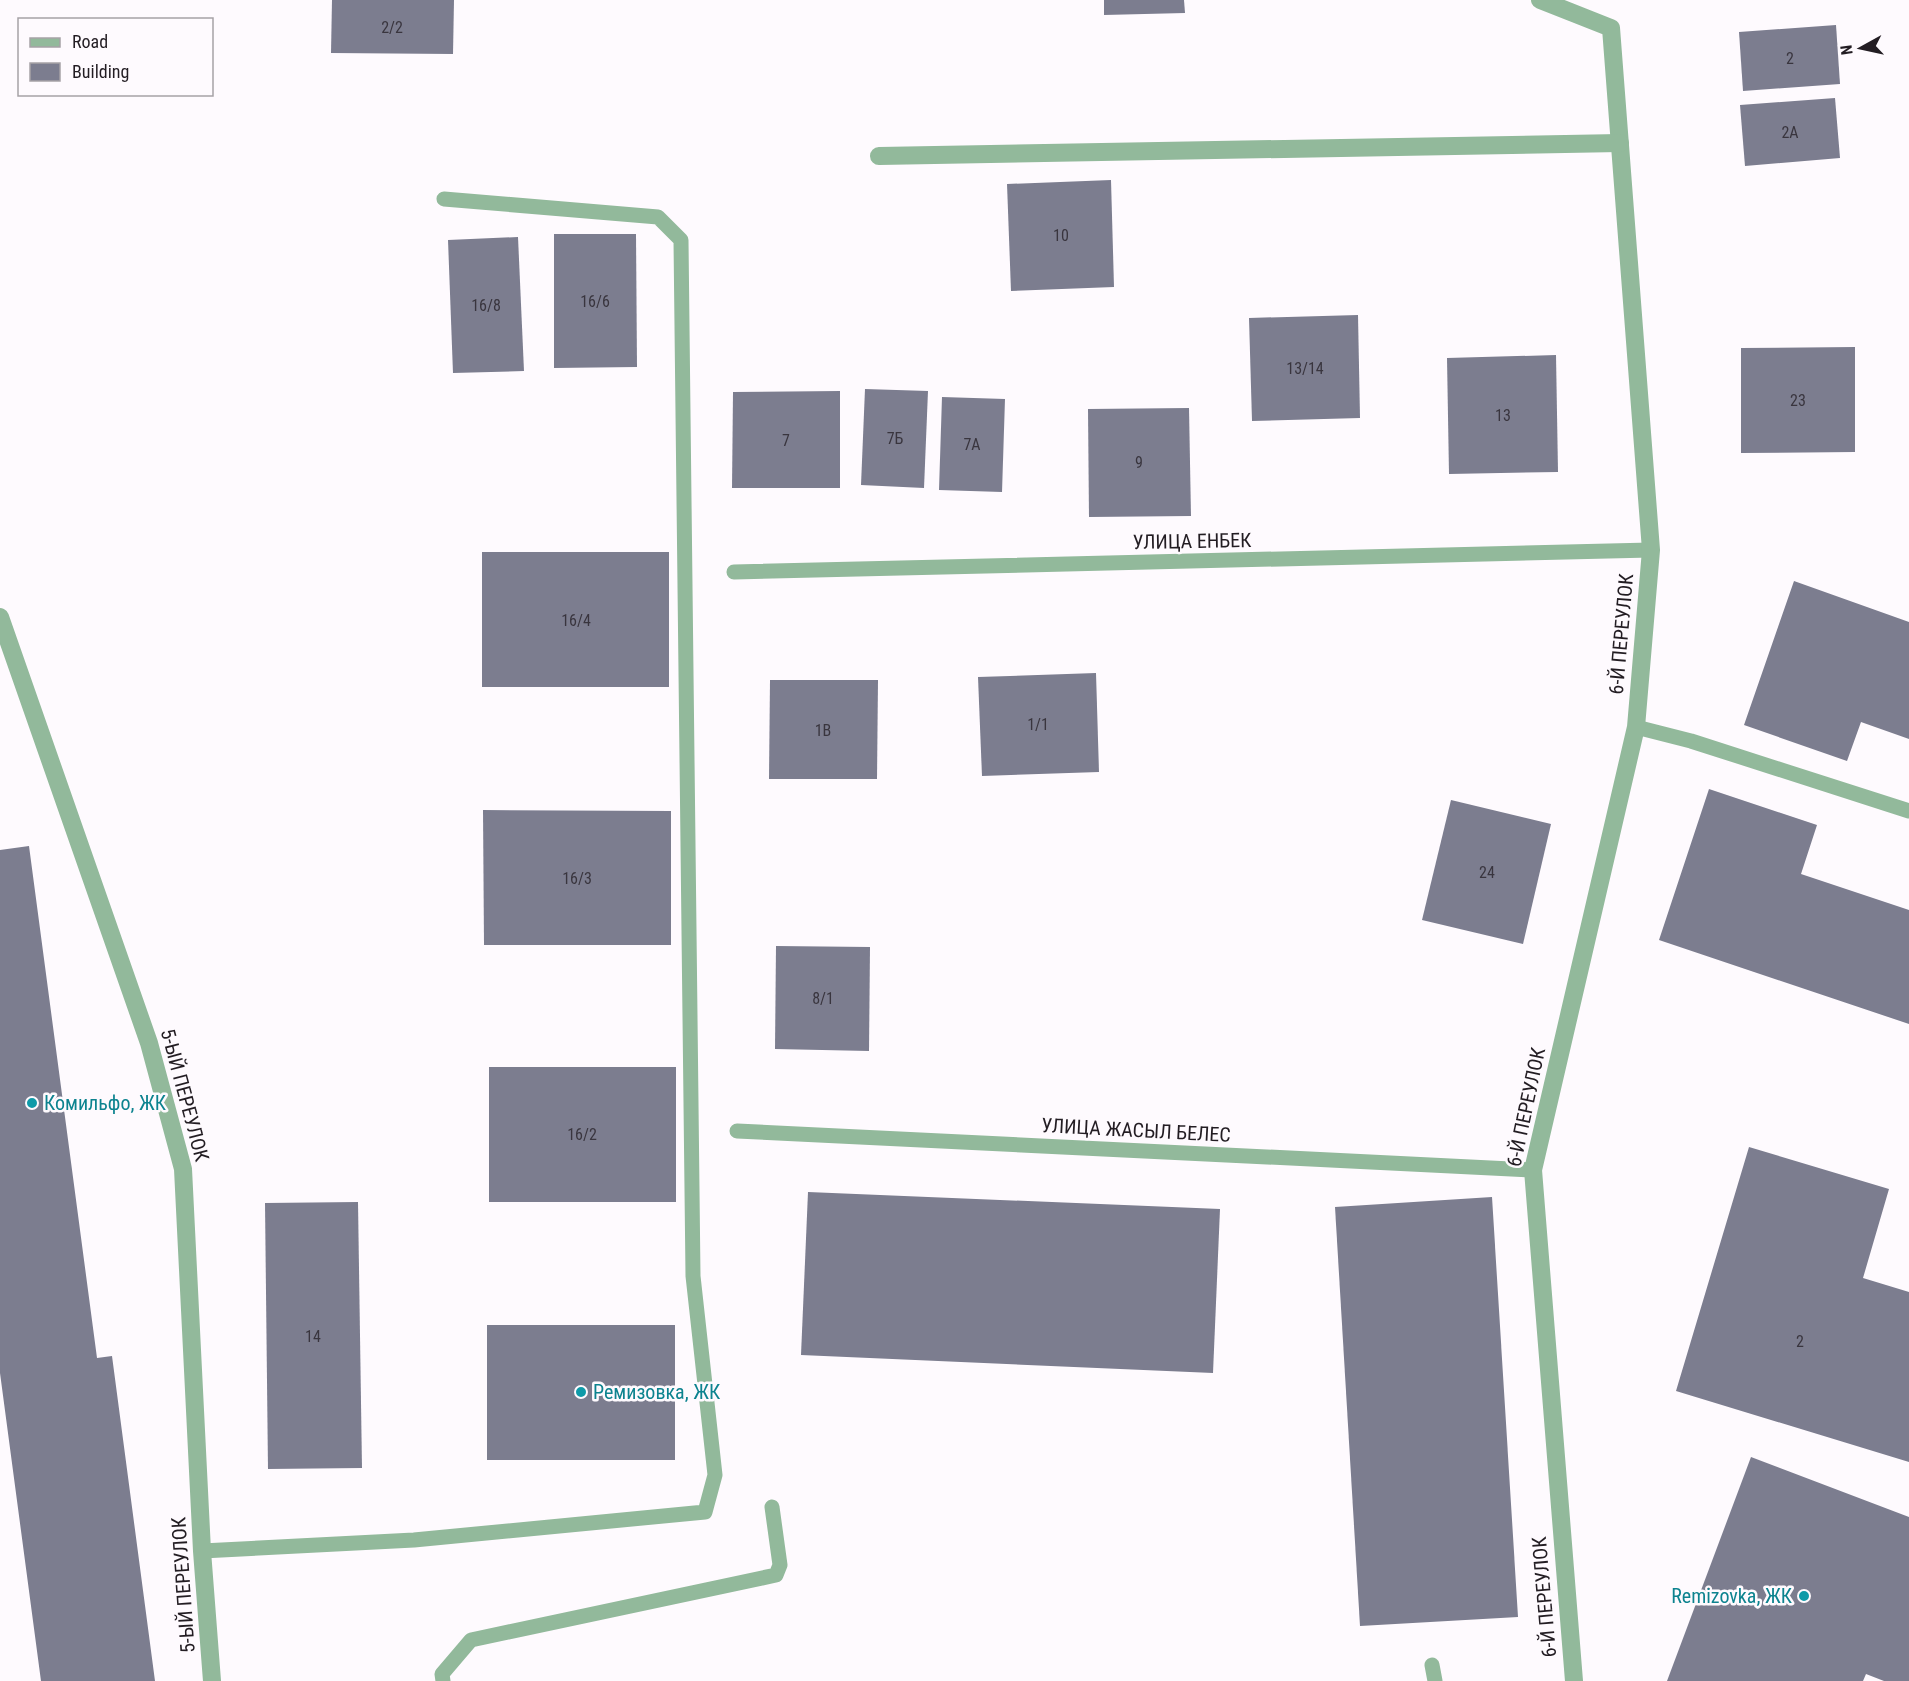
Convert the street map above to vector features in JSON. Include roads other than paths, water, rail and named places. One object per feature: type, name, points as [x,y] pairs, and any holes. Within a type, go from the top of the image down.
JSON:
[{"type":"street","name":"6-Й ПЕРЕУЛОК","points":[[1540,0],[1611,28],[1651,550],[1636,727],[1533,1170],[1574,1681]]},
{"type":"street","points":[[879,156],[1620,143]]},
{"type":"street","name":"5-ЫЙ ПЕРЕУЛОК","points":[[0,617],[149,1043],[183,1169],[202,1551],[212,1681]]},
{"type":"lane","points":[[202,1551],[414,1540],[705,1512],[715,1475],[693,1276],[681,240],[658,217],[444,199]]},
{"type":"lane","name":"УЛИЦА ЕНБЕК","points":[[734,572],[1651,550]]},
{"type":"lane","points":[[1636,727],[1691,741],[1909,811]]},
{"type":"lane","name":"УЛИЦА ЖАСЫЛ БЕЛЕС","points":[[737,1131],[1533,1170]]},
{"type":"lane","points":[[443,1681],[442,1674],[471,1640],[776,1575],[780,1565],[772,1507]]},
{"type":"lane","points":[[1432,1665],[1435,1681]]},
{"type":"place","name":"Комильфо, ЖК","points":[[32,1103]]},
{"type":"place","name":"Ремизовка, ЖК","points":[[581,1392]]},
{"type":"place","name":"Remizovka, ЖК","points":[[1804,1596]]}]
